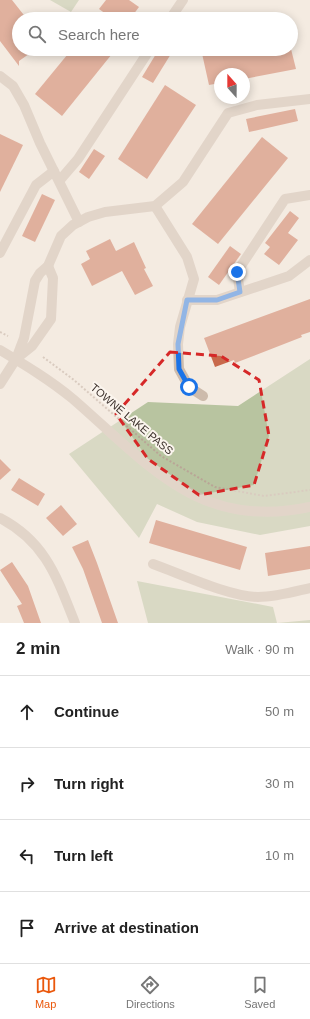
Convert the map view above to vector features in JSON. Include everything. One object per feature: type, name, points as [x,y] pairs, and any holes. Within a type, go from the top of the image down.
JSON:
[{"type":"street","points":[[174,12],[182,0]]},
{"type":"street","points":[[60,180],[78,159],[145,56]]},
{"type":"street","points":[[0,76],[13,86],[24,105],[40,143],[60,180],[79,222]]},
{"type":"street","points":[[0,384],[16,359],[24,338],[35,281],[40,273],[48,266],[61,236],[73,225],[105,212],[155,206],[183,182],[228,113],[257,105],[310,99]]},
{"type":"street","points":[[0,253],[36,185],[54,171]]},
{"type":"street","points":[[240,292],[237,272],[285,199],[310,195]]},
{"type":"street","points":[[155,206],[187,257],[194,279],[187,300],[178,344],[179,369],[189,387],[203,396]]},
{"type":"street","points":[[187,300],[217,300],[289,276],[310,260]]},
{"type":"street","points":[[16,359],[32,346],[51,319],[53,278],[48,266]]},
{"type":"street","points":[[0,350],[55,385],[152,469],[186,492],[214,504],[247,510],[287,510],[310,507]]},
{"type":"street","points":[[0,518],[27,536],[44,554],[56,575],[75,623]]},
{"type":"street","points":[[153,564],[241,596],[264,596],[310,588]]},
{"type":"path","points":[[0,332],[8,336]]},
{"type":"path","name":"TOWNE LAKE PASS","points":[[43,357],[74,380],[161,456],[215,487],[264,496],[310,490]]},
{"type":"highlighted area","points":[[170,352],[221,356],[259,380],[269,436],[254,485],[199,495],[148,459],[116,414]]},
{"type":"green space","points":[[50,0],[79,0],[71,12]]},
{"type":"green space","points":[[310,359],[310,526],[260,535],[197,522],[157,504],[139,538],[69,454],[148,402],[238,406]]},
{"type":"green space","points":[[137,581],[273,607],[277,623],[148,623]]},
{"type":"green space","points":[[310,620],[310,623],[277,623]]},
{"type":"building","points":[[0,0],[12,0],[21,12],[12,12],[12,56],[26,56],[19,61],[19,66],[0,41]]},
{"type":"building","points":[[106,0],[129,0],[139,7],[135,12],[103,12],[99,9]]},
{"type":"building","points":[[66,56],[110,56],[62,116],[35,94]]},
{"type":"building","points":[[155,56],[170,56],[153,83],[142,77]]},
{"type":"building","points":[[203,56],[293,56],[296,69],[250,78],[250,68],[214,68],[214,84],[209,85]]},
{"type":"building","points":[[165,85],[196,105],[147,179],[118,159]]},
{"type":"building","points":[[295,109],[298,121],[249,132],[246,119]]},
{"type":"building","points":[[0,134],[23,145],[0,192]]},
{"type":"building","points":[[262,137],[288,158],[218,244],[192,224]]},
{"type":"building","points":[[94,149],[105,156],[89,179],[79,172]]},
{"type":"building","points":[[42,194],[55,200],[35,242],[22,236]]},
{"type":"building","points":[[290,211],[299,218],[288,233],[298,240],[279,265],[264,254],[270,247],[265,243]]},
{"type":"building","points":[[110,239],[116,251],[134,242],[146,268],[144,269],[153,286],[135,295],[122,271],[92,286],[81,264],[90,259],[86,251]]},
{"type":"building","points":[[230,246],[241,254],[219,285],[208,277]]},
{"type":"building","points":[[310,299],[310,332],[301,335],[302,337],[235,363],[234,360],[215,367],[204,338]]},
{"type":"building","points":[[0,459],[11,470],[0,480]]},
{"type":"building","points":[[19,478],[45,494],[38,506],[11,490]]},
{"type":"building","points":[[61,505],[77,524],[63,536],[46,518]]},
{"type":"building","points":[[156,520],[247,547],[240,570],[149,543]]},
{"type":"building","points":[[88,540],[118,623],[102,623],[83,569],[72,547]]},
{"type":"building","points":[[310,546],[310,569],[268,576],[265,553]]},
{"type":"building","points":[[12,562],[28,586],[41,623],[24,623],[17,606],[22,604],[0,570]]},
{"type":"route","points":[[189,387],[179,369],[178,344],[180,327],[187,300],[217,300],[240,292],[237,272]]}]
